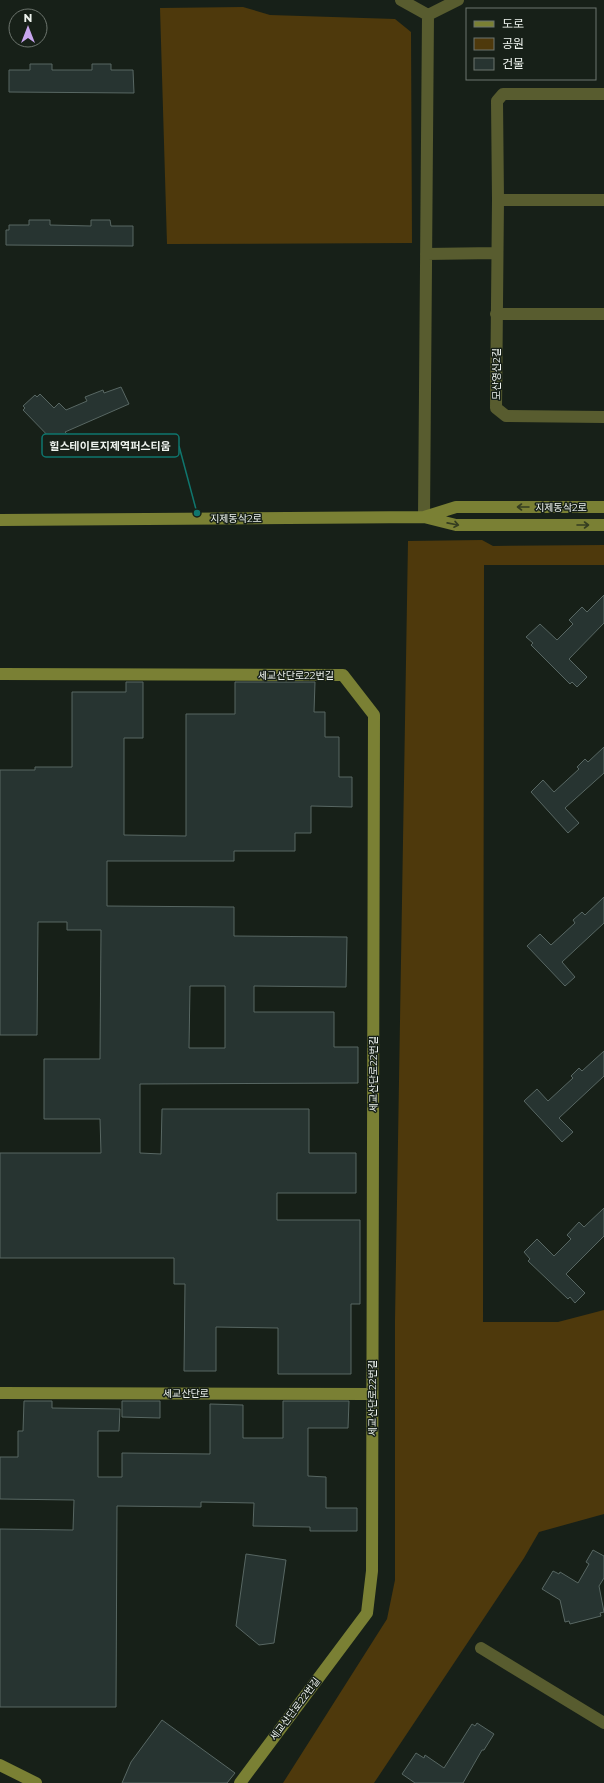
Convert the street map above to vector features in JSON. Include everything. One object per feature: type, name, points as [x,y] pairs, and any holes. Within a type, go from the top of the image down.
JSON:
[{"type":"street","points":[[401,0],[428,15]]},
{"type":"street","points":[[428,15],[458,0]]},
{"type":"street","points":[[424,517],[428,15]]},
{"type":"street","name":"모산영신2길","points":[[604,94],[503,94],[497,101],[498,200],[496,253],[496,408],[506,416],[604,417]]},
{"type":"street","points":[[498,200],[604,200]]},
{"type":"street","points":[[426,254],[496,253]]},
{"type":"street","points":[[496,314],[604,314]]},
{"type":"street","name":"지제동삭2로","points":[[424,517],[456,507],[604,507]]},
{"type":"street","name":"지제동삭2로","points":[[0,520],[424,517],[456,525],[604,525]]},
{"type":"street","name":"세교산단로22번길","points":[[0,674],[343,675],[374,715],[372,1571],[367,1613],[240,1783]]},
{"type":"street","name":"세교산단로","points":[[0,1393],[372,1394]]},
{"type":"street","points":[[481,1648],[604,1723]]},
{"type":"street","points":[[0,1765],[36,1783]]},
{"type":"green space","points":[[243,7],[270,15],[395,19],[411,32],[412,243],[167,244],[160,8]]},
{"type":"green space","points":[[482,540],[493,546],[604,545],[604,565],[484,565],[483,1322],[558,1322],[604,1310],[604,1514],[539,1532],[524,1558],[374,1783],[283,1783],[387,1619],[395,1580],[395,1321],[408,541]]},
{"type":"building","points":[[30,64],[52,64],[52,70],[92,70],[92,64],[111,64],[111,70],[133,70],[134,93],[9,92],[9,70],[30,70]]},
{"type":"building","points":[[29,220],[50,220],[50,225],[91,226],[91,220],[110,220],[111,226],[133,226],[133,246],[6,245],[6,230],[9,230],[9,225],[29,225]]},
{"type":"building","points":[[121,387],[129,404],[65,432],[70,437],[61,445],[59,442],[56,444],[23,410],[25,408],[23,406],[35,395],[37,397],[40,394],[54,408],[59,403],[66,410],[87,401],[85,397],[103,390],[104,393]]},
{"type":"building","points":[[604,595],[604,623],[569,659],[587,677],[577,687],[572,682],[570,684],[531,645],[533,643],[526,637],[540,624],[557,640],[573,624],[569,620],[582,607],[587,612]]},
{"type":"building","points":[[126,682],[143,682],[143,738],[124,738],[124,835],[186,836],[186,714],[235,714],[235,682],[315,682],[314,712],[325,712],[325,737],[339,737],[339,777],[352,777],[352,807],[311,806],[311,833],[295,833],[295,851],[234,851],[234,861],[107,861],[107,906],[234,907],[234,936],[347,937],[346,987],[254,986],[254,1012],[334,1012],[334,1047],[358,1047],[358,1083],[140,1084],[140,1153],[161,1154],[162,1109],[309,1109],[309,1153],[356,1153],[356,1193],[277,1193],[277,1220],[360,1220],[360,1304],[351,1304],[351,1374],[278,1374],[278,1328],[216,1327],[216,1371],[184,1371],[185,1284],[174,1284],[174,1258],[0,1258],[0,1153],[101,1153],[100,1119],[44,1119],[44,1059],[100,1059],[101,930],[67,930],[67,922],[38,922],[37,1035],[0,1035],[0,770],[35,770],[35,767],[72,767],[72,692],[126,692]],"holes":[[[190,986],[225,986],[225,1048],[189,1048]]]},
{"type":"building","points":[[604,747],[604,773],[565,808],[579,823],[568,833],[531,792],[543,780],[554,792],[579,769],[577,767],[585,759],[588,762]]},
{"type":"building","points":[[604,897],[604,923],[562,962],[575,977],[565,986],[527,946],[540,934],[551,945],[575,923],[573,920],[582,912],[585,915]]},
{"type":"building","points":[[604,1051],[604,1076],[559,1118],[573,1132],[562,1142],[524,1101],[537,1089],[548,1101],[573,1078],[571,1076],[579,1068],[582,1071]]},
{"type":"building","points":[[604,1208],[604,1236],[566,1274],[585,1293],[575,1303],[570,1297],[568,1299],[528,1261],[530,1259],[524,1252],[537,1239],[554,1256],[571,1239],[567,1235],[579,1222],[584,1227]]},
{"type":"building","points":[[24,1401],[52,1401],[52,1408],[120,1409],[119,1431],[98,1431],[98,1477],[122,1477],[122,1453],[210,1454],[210,1404],[243,1405],[243,1438],[283,1438],[283,1401],[349,1401],[348,1428],[308,1428],[308,1476],[326,1477],[326,1508],[357,1508],[357,1531],[310,1531],[310,1527],[253,1526],[254,1503],[201,1502],[201,1507],[117,1506],[116,1707],[0,1707],[0,1529],[73,1530],[74,1500],[0,1499],[0,1457],[18,1457],[18,1431],[23,1431]]},
{"type":"building","points":[[122,1401],[160,1401],[160,1418],[122,1417]]},
{"type":"building","points":[[593,1550],[604,1556],[604,1578],[599,1586],[604,1612],[600,1613],[601,1616],[570,1624],[569,1621],[565,1622],[560,1600],[542,1589],[553,1571],[559,1574],[560,1572],[578,1583],[589,1564],[586,1562]]},
{"type":"building","points":[[246,1554],[286,1560],[274,1643],[259,1645],[236,1626]]},
{"type":"building","points":[[162,1720],[235,1773],[227,1783],[122,1783],[131,1762]]},
{"type":"building","points":[[477,1723],[494,1734],[484,1750],[482,1750],[463,1783],[415,1783],[402,1774],[416,1753],[424,1758],[425,1755],[444,1768],[472,1724],[475,1726]]},
{"type":"place","name":"힐스테이트지제역퍼스티움","points":[[197,513]]}]
